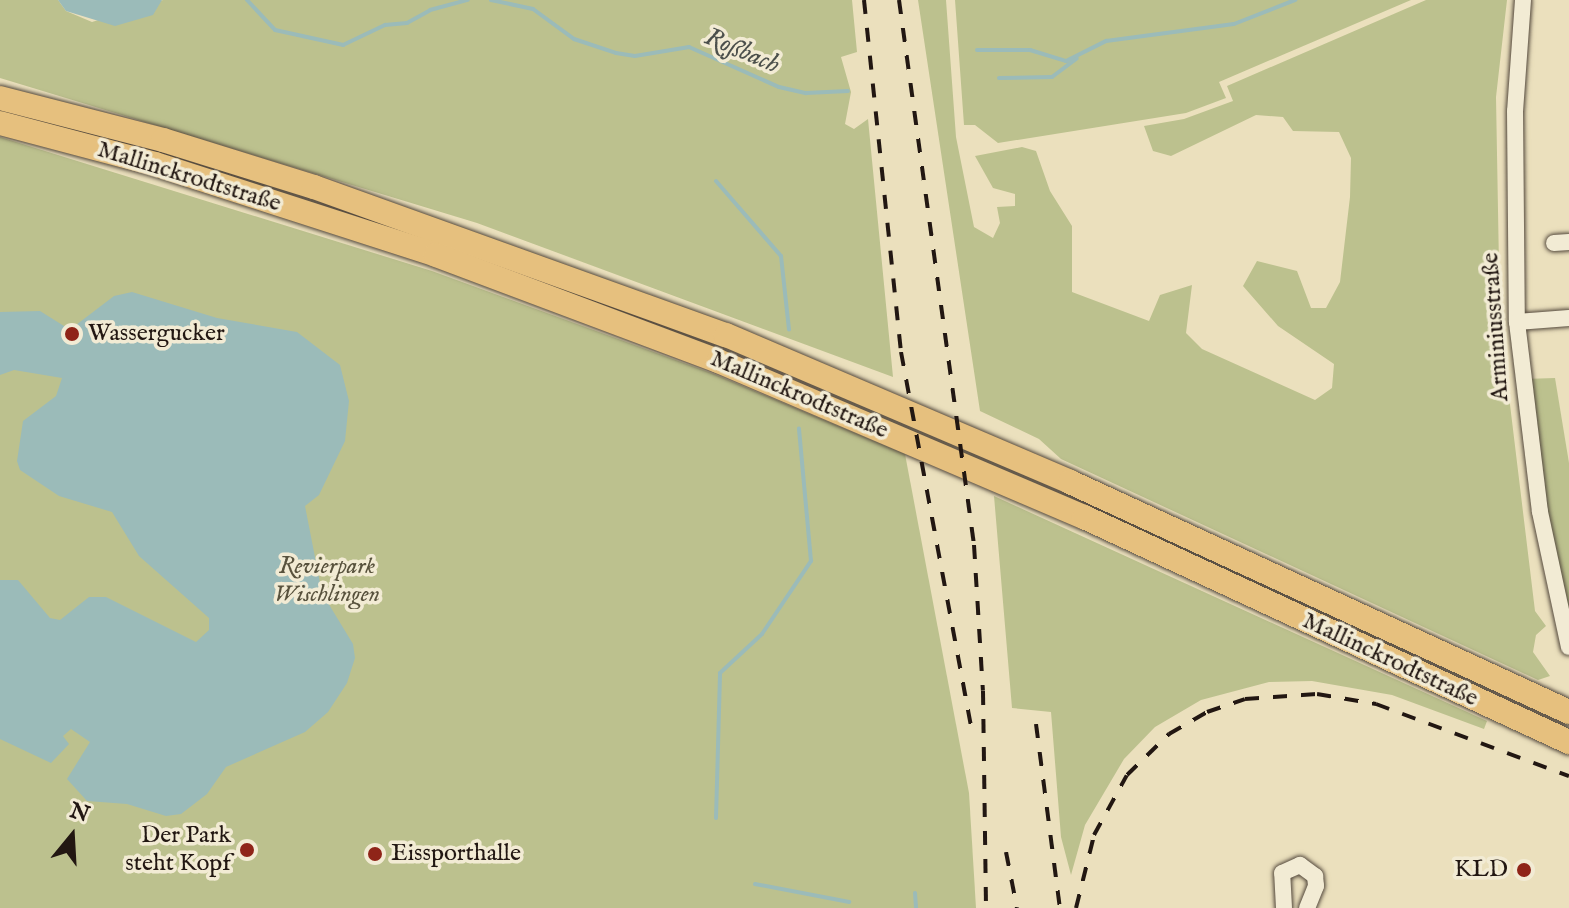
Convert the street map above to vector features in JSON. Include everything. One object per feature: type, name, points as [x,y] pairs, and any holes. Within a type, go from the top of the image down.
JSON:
[{"type":"highway","name":"Mallinckrodtstraße","points":[[0,98],[163,140],[314,187],[726,335],[1070,482],[1569,712]]},
{"type":"highway","name":"Mallinckrodtstraße","points":[[0,123],[155,164],[436,255],[718,361],[1084,517],[1569,742]]},
{"type":"street","name":"Arminiusstraße","points":[[1523,0],[1515,111],[1517,322],[1540,512],[1569,647]]},
{"type":"street","points":[[1517,322],[1569,318]]},
{"type":"street","points":[[1284,908],[1282,873],[1300,865],[1315,876],[1316,886],[1307,908]]},
{"type":"green space","points":[[0,0],[58,0],[66,11],[92,22],[163,0],[852,0],[857,52],[841,57],[851,92],[845,124],[854,129],[868,119],[893,377],[477,223],[0,78]]},
{"type":"green space","points":[[918,0],[946,0],[956,137],[974,227],[993,238],[1000,223],[997,207],[1015,206],[1015,194],[993,188],[975,156],[1022,147],[1036,151],[1050,191],[1072,226],[1072,292],[1149,321],[1160,295],[1192,285],[1186,333],[1202,349],[1315,400],[1332,388],[1334,364],[1278,326],[1243,286],[1257,261],[1297,271],[1311,308],[1326,308],[1340,282],[1350,197],[1351,158],[1339,132],[1293,131],[1283,117],[1256,115],[1171,156],[1153,151],[1144,126],[1184,119],[1233,101],[1227,86],[1426,0],[1507,0],[1496,97],[1500,322],[1535,611],[1546,626],[1536,635],[1533,652],[1550,676],[1538,680],[1061,459],[1039,439],[980,411]]},
{"type":"green space","points":[[955,0],[1411,0],[1219,82],[1226,98],[1186,113],[998,143],[975,125],[964,125]]},
{"type":"green space","name":"Revierpark Wischlingen","points":[[0,137],[432,271],[714,374],[905,454],[969,793],[976,908],[0,908]]},
{"type":"green space","points":[[1555,378],[1569,463],[1569,647],[1523,379]]},
{"type":"green space","points":[[994,496],[1487,721],[1484,729],[1392,695],[1312,681],[1269,682],[1201,700],[1155,727],[1124,759],[1085,825],[1071,875],[1061,837],[1051,712],[1012,708]]},
{"type":"water","points":[[58,0],[162,0],[153,15],[115,26],[66,11]]},
{"type":"water","points":[[132,292],[217,318],[297,332],[340,365],[349,401],[345,441],[319,495],[305,506],[322,593],[353,644],[355,658],[347,683],[328,712],[305,732],[226,767],[207,794],[181,814],[166,816],[127,804],[87,801],[67,779],[90,742],[71,729],[63,736],[69,744],[51,763],[0,739],[0,580],[18,580],[50,618],[60,620],[89,597],[106,597],[196,642],[209,630],[209,618],[139,556],[112,512],[59,496],[20,470],[17,461],[23,421],[56,396],[62,378],[14,370],[0,375],[0,312],[40,311],[64,326],[76,325],[114,296]]},
{"type":"waterway","name":"Roßbach","points":[[247,0],[275,30],[343,45],[385,25],[407,23],[430,10],[468,0]]},
{"type":"waterway","name":"Roßbach","points":[[491,0],[533,9],[574,39],[616,53],[635,56],[689,47],[779,87],[806,93],[848,91]]},
{"type":"waterway","name":"Roßbach","points":[[977,50],[1030,50],[1066,61],[1106,41],[1234,24],[1295,0]]},
{"type":"waterway","points":[[999,78],[1052,77],[1077,58]]},
{"type":"waterway","points":[[716,181],[781,256],[789,330]]},
{"type":"waterway","points":[[716,818],[720,673],[762,634],[811,561],[799,429]]},
{"type":"waterway","points":[[755,884],[849,902]]},
{"type":"waterway","points":[[915,893],[916,908]]},
{"type":"railway","points":[[864,0],[901,352],[972,733]]},
{"type":"railway","points":[[899,0],[974,545],[983,691],[986,908]]},
{"type":"railway","points":[[1076,908],[1094,835],[1127,775],[1169,734],[1207,712],[1245,699],[1317,694],[1376,704],[1569,776]]},
{"type":"railway","points":[[1036,724],[1060,908]]},
{"type":"railway","points":[[1006,852],[1017,908]]},
{"type":"place","name":"Wassergucker","points":[[72,334]]},
{"type":"place","name":"Der Park steht Kopf","points":[[247,850]]},
{"type":"place","name":"Eissporthalle","points":[[375,854]]},
{"type":"place","name":"KLD","points":[[1524,870]]}]
